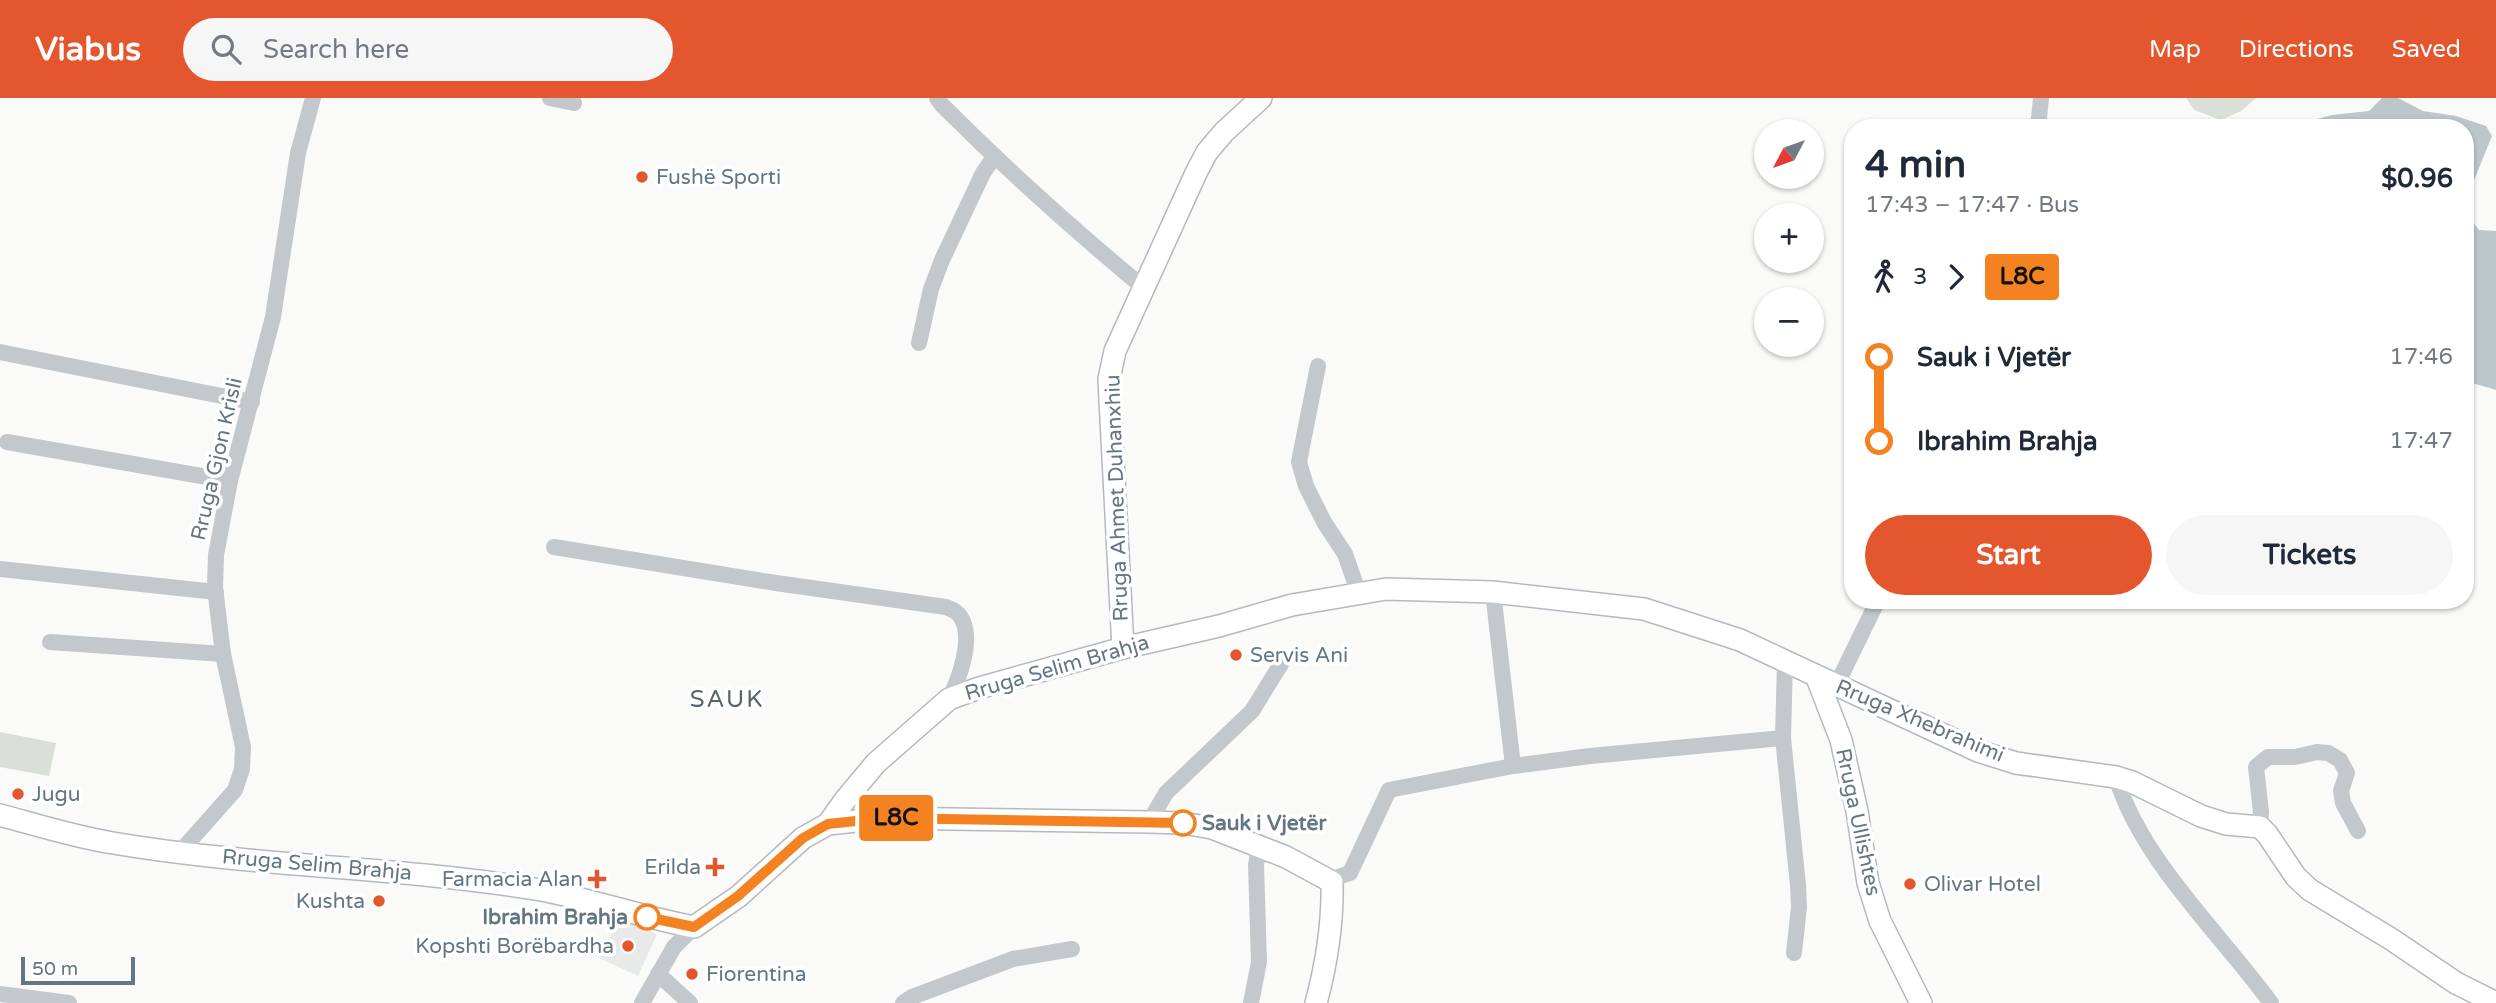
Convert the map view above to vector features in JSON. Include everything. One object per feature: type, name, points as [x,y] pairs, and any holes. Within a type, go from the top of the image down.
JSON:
[{"type":"street","name":"Rruga Gjon Krisli","points":[[180,852],[235,790],[242,769],[243,747],[223,654],[216,593],[216,555],[230,481],[273,317],[298,153],[313,98]]},
{"type":"street","points":[[550,98],[574,103]]},
{"type":"street","points":[[937,98],[994,157],[1144,288]]},
{"type":"street","name":"Rruga Ahmet Duhanxhiu","points":[[1123,648],[1109,379],[1115,351],[1183,200],[1208,152],[1224,132],[1261,98]]},
{"type":"street","points":[[2039,119],[2041,98]]},
{"type":"street","points":[[919,343],[931,289],[942,260],[983,173],[994,157]]},
{"type":"street","points":[[0,352],[252,402]]},
{"type":"street","points":[[1318,366],[1299,463],[1306,486],[1324,522],[1345,554],[1359,594]]},
{"type":"street","points":[[7,442],[230,481]]},
{"type":"street","points":[[554,547],[946,607],[957,612],[962,619],[965,641],[964,664],[949,699]]},
{"type":"street","points":[[0,569],[216,593]]},
{"type":"street","name":"Rruga Selim Brahja","points":[[0,815],[110,842],[180,852],[441,877],[535,889],[694,927],[738,896],[803,838],[828,824],[876,763],[949,699],[979,688],[1123,648],[1219,626],[1292,605],[1396,589],[1493,592],[1644,609],[1740,640],[1827,681]]},
{"type":"street","points":[[1493,592],[1513,766]]},
{"type":"street","points":[[1827,681],[1872,609]]},
{"type":"street","points":[[50,642],[223,654]]},
{"type":"street","points":[[1785,661],[1783,738],[1798,885],[1794,953]]},
{"type":"street","points":[[1149,822],[1166,793],[1252,711],[1281,664]]},
{"type":"street","name":"Rruga Xhebrahimi","points":[[1827,681],[1978,751],[2015,762],[2116,777],[2202,816],[2226,824],[2259,827]]},
{"type":"street","name":"Rruga Ullishtes","points":[[1827,681],[1857,811],[1868,883],[1880,920],[1921,1003]]},
{"type":"street","points":[[1332,882],[1350,873],[1389,790],[1513,766],[1590,755],[1783,738]]},
{"type":"street","points":[[2358,831],[2343,803],[2341,791],[2347,773],[2345,766],[2328,753],[2268,757],[2256,767],[2261,812],[2259,827],[2267,834],[2296,877],[2309,890],[2391,939],[2456,983],[2496,1003]]},
{"type":"street","points":[[2116,777],[2121,795],[2144,839],[2271,1003]]},
{"type":"street","points":[[828,824],[884,818],[1184,823],[1212,828],[1286,857],[1332,882]]},
{"type":"street","points":[[1251,1003],[1259,962],[1256,865],[1259,848]]},
{"type":"street","points":[[1316,1003],[1327,961],[1333,909],[1332,882]]},
{"type":"street","points":[[642,1003],[674,947],[694,927]]},
{"type":"street","points":[[904,1003],[912,997],[1013,959],[1072,949]]},
{"type":"street","points":[[658,974],[690,1003]]},
{"type":"street","points":[[0,994],[69,1003]]},
{"type":"shaded area","points":[[2186,98],[2256,98],[2241,111],[2223,119],[2194,110]]},
{"type":"shaded area","points":[[2382,98],[2398,98],[2423,111],[2465,119],[2318,119],[2369,111]]},
{"type":"shaded area","points":[[2474,122],[2486,126],[2492,136],[2474,180]]},
{"type":"shaded area","points":[[2474,223],[2479,230],[2496,231],[2496,390],[2476,384]]},
{"type":"shaded area","points":[[0,732],[56,743],[49,776],[0,767]]},
{"type":"shaded area","name":"Kopshti Borëbardha","points":[[619,918],[657,934],[638,976],[599,958]]},
{"type":"bus line","name":"L8C","points":[[647,917],[694,927],[738,896],[803,838],[828,824],[884,818],[1183,823]]},
{"type":"place","name":"Fushë Sporti","points":[[642,177]]},
{"type":"place","name":"Servis Ani","points":[[1236,655]]},
{"type":"place","name":"Jugu","points":[[18,794]]},
{"type":"place","name":"Sauk i Vjetër","points":[[1183,823]]},
{"type":"place","name":"Erilda","points":[[715,867]]},
{"type":"place","name":"Farmacia Alan","points":[[597,879]]},
{"type":"place","name":"Olivar Hotel","points":[[1910,884]]},
{"type":"place","name":"Kushta","points":[[379,901]]},
{"type":"place","name":"Ibrahim Brahja","points":[[647,917]]},
{"type":"place","name":"Kopshti Borëbardha","points":[[628,946]]},
{"type":"place","name":"Fiorentina","points":[[692,974]]},
{"type":"district","name":"SAUK","points":[[727,699]]}]
